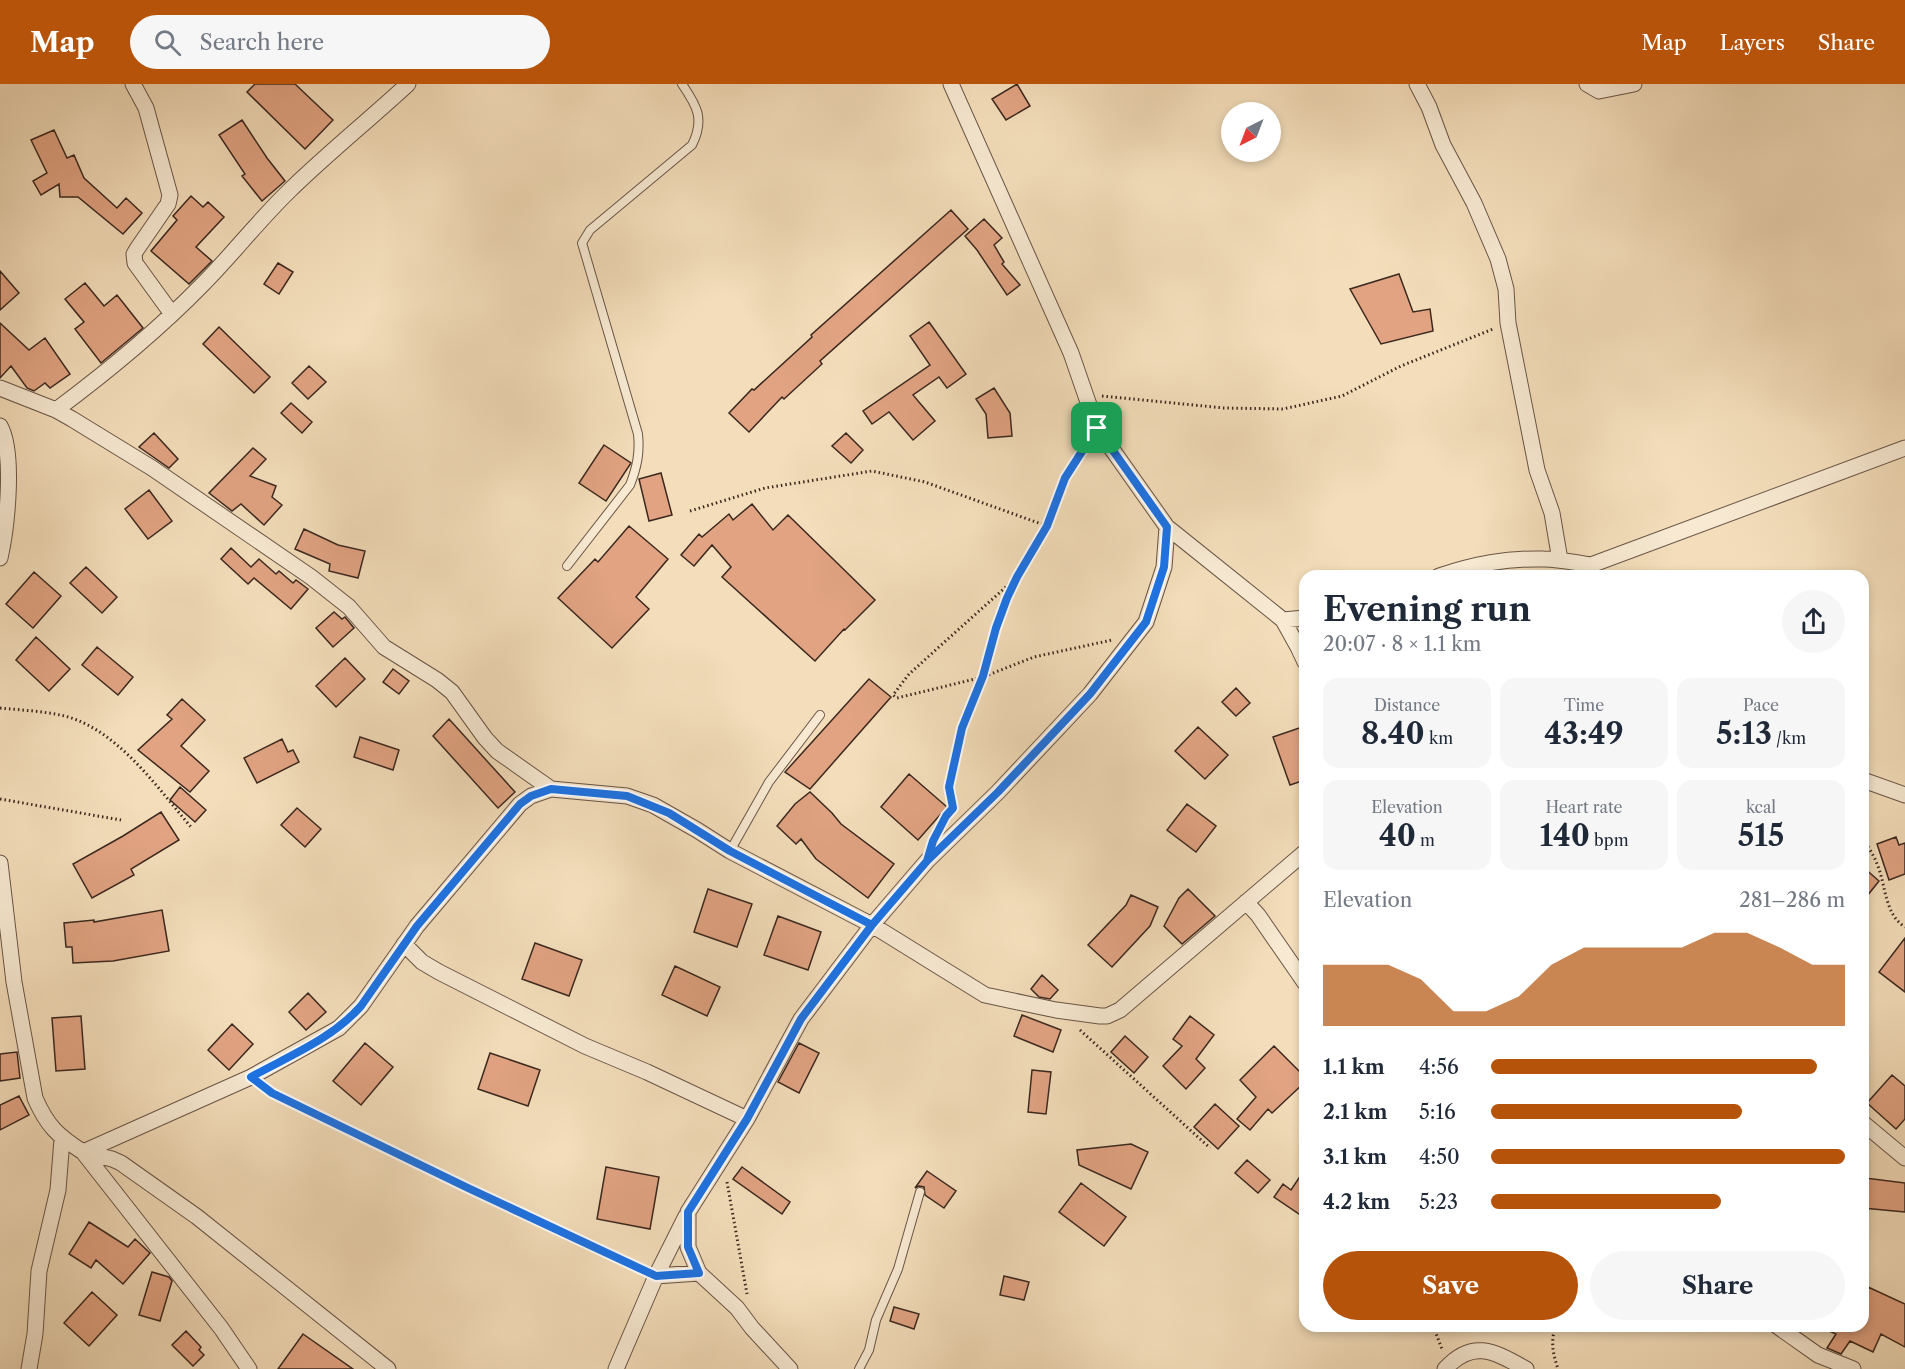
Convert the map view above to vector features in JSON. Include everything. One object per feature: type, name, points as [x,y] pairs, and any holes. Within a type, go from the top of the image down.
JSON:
[{"type":"street","points":[[133,84],[146,108],[170,195],[168,204],[134,254],[135,263],[172,315]]},
{"type":"street","points":[[56,411],[86,389],[172,315],[288,192],[408,84]]},
{"type":"street","points":[[951,84],[1071,353],[1097,428],[1167,527],[1282,620],[1299,649]]},
{"type":"street","points":[[1417,84],[1429,107],[1443,145],[1474,203],[1498,259],[1506,289],[1508,323],[1537,470],[1552,513],[1560,560]]},
{"type":"street","points":[[1587,84],[1599,91],[1634,84]]},
{"type":"street","points":[[0,388],[56,411],[152,468],[310,577],[349,607],[384,647],[438,680],[452,692],[497,751],[551,789]]},
{"type":"street","points":[[0,426],[4,433],[5,534],[0,558]]},
{"type":"street","points":[[1457,570],[1498,561],[1546,558],[1591,565],[1905,448]]},
{"type":"street","points":[[616,1369],[656,1276],[688,1212],[747,1119],[801,1019],[872,925],[927,861],[998,792],[1090,694],[1146,622],[1164,567],[1167,527]]},
{"type":"street","points":[[1282,620],[1299,619]]},
{"type":"street","points":[[1869,782],[1905,795]]},
{"type":"street","points":[[83,1152],[251,1077],[339,1028],[361,1006],[417,926],[520,804],[531,796],[551,789],[627,796],[669,813],[730,851],[872,925],[985,995],[1056,1010],[1100,1016],[1107,1016],[1120,1010],[1299,857]]},
{"type":"street","points":[[0,863],[14,982],[35,1098],[49,1125],[62,1139],[83,1152],[121,1163],[196,1216],[388,1369]]},
{"type":"street","points":[[1246,902],[1258,915],[1299,973]]},
{"type":"street","points":[[405,944],[422,962],[439,972],[585,1046],[747,1119]]},
{"type":"street","points":[[1869,1128],[1905,1158]]},
{"type":"street","points":[[29,1369],[35,1334],[39,1271],[58,1190],[62,1139]]},
{"type":"street","points":[[83,1152],[221,1328],[249,1369]]},
{"type":"street","points":[[688,1212],[688,1247],[699,1273],[737,1308],[790,1369]]},
{"type":"street","points":[[656,1276],[699,1273]]},
{"type":"street","points":[[1784,1332],[1822,1362],[1853,1369]]},
{"type":"street","points":[[1447,1367],[1455,1358],[1471,1350],[1497,1353],[1526,1369]]},
{"type":"lane","points":[[567,566],[630,485],[636,471],[640,450],[638,434],[582,243],[590,230],[692,145],[699,120],[695,103],[682,84]]},
{"type":"lane","points":[[730,851],[769,782],[820,715]]},
{"type":"lane","points":[[859,1369],[869,1350],[876,1320],[898,1269],[920,1192]]},
{"type":"path","points":[[1085,394],[1224,408],[1283,409],[1342,396],[1401,366],[1508,323]]},
{"type":"path","points":[[943,822],[953,808],[949,787],[962,728],[983,676],[996,628],[1017,577],[1047,526],[1065,478],[1097,428]]},
{"type":"path","points":[[690,511],[765,488],[872,471],[925,482],[1047,526]]},
{"type":"path","points":[[1017,577],[909,675],[893,695],[897,698],[911,695],[983,676],[1034,657],[1137,634]]},
{"type":"path","points":[[0,708],[60,715],[92,727],[107,737],[141,768],[191,827]]},
{"type":"path","points":[[0,799],[121,820]]},
{"type":"path","points":[[1869,849],[1878,864],[1892,914],[1905,927]]},
{"type":"path","points":[[1056,1010],[1210,1148]]},
{"type":"path","points":[[251,1077],[282,1098],[656,1276]]},
{"type":"path","points":[[722,1158],[747,1294]]},
{"type":"path","points":[[1435,1332],[1447,1367]]},
{"type":"path","points":[[1554,1332],[1553,1354],[1558,1369]]},
{"type":"building","points":[[255,84],[295,84],[333,120],[305,149],[247,92]]},
{"type":"building","points":[[1017,84],[1030,106],[1006,120],[992,99]]},
{"type":"building","points":[[242,120],[285,181],[262,201],[242,176],[245,174],[219,135]]},
{"type":"building","points":[[54,130],[67,158],[74,155],[84,178],[117,208],[126,198],[142,213],[123,234],[78,197],[60,197],[59,184],[41,195],[33,181],[47,173],[31,140]]},
{"type":"building","points":[[191,196],[203,207],[208,202],[224,217],[196,247],[212,261],[189,284],[151,251],[177,220],[173,216]]},
{"type":"building","points":[[951,210],[968,229],[820,361],[822,364],[784,399],[782,397],[749,432],[729,413],[752,389],[754,390],[812,337],[811,335]]},
{"type":"building","points":[[984,219],[1002,238],[994,245],[1004,262],[1002,264],[1020,285],[1007,295],[965,236]]},
{"type":"building","points":[[278,263],[293,272],[279,294],[264,284]]},
{"type":"building","points":[[0,271],[19,293],[0,310]]},
{"type":"building","points":[[1399,274],[1413,312],[1430,309],[1433,331],[1381,344],[1350,289]]},
{"type":"building","points":[[85,283],[104,306],[117,295],[143,328],[101,363],[75,329],[84,322],[65,299]]},
{"type":"building","points":[[929,322],[966,374],[947,388],[939,377],[913,395],[935,421],[913,440],[889,412],[872,424],[863,411],[930,365],[910,336]]},
{"type":"building","points":[[0,323],[29,350],[45,338],[70,374],[50,388],[45,383],[34,391],[27,388],[11,366],[0,378]]},
{"type":"building","points":[[219,327],[270,377],[254,393],[203,344]]},
{"type":"building","points":[[309,366],[326,382],[308,399],[292,383]]},
{"type":"building","points":[[994,388],[1010,413],[1012,436],[988,438],[986,414],[976,399]]},
{"type":"building","points":[[291,403],[312,422],[302,433],[281,413]]},
{"type":"building","points":[[154,433],[178,459],[169,468],[139,447]]},
{"type":"building","points":[[846,433],[863,450],[851,463],[832,446]]},
{"type":"building","points":[[604,445],[631,463],[606,501],[579,483]]},
{"type":"building","points":[[253,448],[266,459],[250,476],[276,486],[272,497],[282,505],[264,525],[241,504],[232,511],[209,493]]},
{"type":"building","points":[[661,473],[672,515],[649,521],[639,479]]},
{"type":"building","points":[[149,490],[172,521],[148,539],[125,509]]},
{"type":"building","points":[[752,504],[773,530],[788,515],[875,600],[815,661],[722,577],[731,567],[712,545],[694,566],[681,555],[699,534],[702,537],[729,514],[733,520]]},
{"type":"building","points":[[629,526],[668,559],[636,597],[649,609],[612,648],[558,598],[595,559],[598,562]]},
{"type":"building","points":[[304,529],[338,545],[365,551],[358,578],[329,571],[330,564],[295,549]]},
{"type":"building","points":[[231,548],[251,567],[259,559],[276,574],[279,571],[293,583],[296,580],[308,589],[291,609],[254,578],[248,584],[221,559]]},
{"type":"building","points":[[86,567],[117,597],[102,613],[70,583]]},
{"type":"building","points":[[34,572],[61,596],[33,628],[6,604]]},
{"type":"building","points":[[334,612],[342,619],[345,617],[354,628],[333,647],[316,628]]},
{"type":"building","points":[[36,637],[70,669],[49,691],[16,660]]},
{"type":"building","points":[[97,647],[133,677],[118,695],[82,665]]},
{"type":"building","points":[[345,658],[365,679],[336,707],[316,686]]},
{"type":"building","points":[[393,669],[409,681],[399,694],[383,682]]},
{"type":"building","points":[[869,679],[891,697],[810,789],[785,772]]},
{"type":"building","points":[[1236,688],[1250,703],[1236,716],[1222,702]]},
{"type":"building","points":[[182,699],[205,720],[181,746],[209,771],[190,792],[138,750],[172,719],[167,715]]},
{"type":"building","points":[[449,719],[515,792],[498,808],[433,736]]},
{"type":"building","points":[[1198,727],[1228,755],[1205,779],[1175,751]]},
{"type":"building","points":[[1299,728],[1299,782],[1290,785],[1273,737]]},
{"type":"building","points":[[360,737],[399,750],[393,770],[354,757]]},
{"type":"building","points":[[282,739],[288,752],[293,750],[299,762],[257,783],[244,758]]},
{"type":"building","points":[[909,774],[947,807],[918,840],[881,807]]},
{"type":"building","points":[[180,787],[206,810],[195,822],[170,800]]},
{"type":"building","points":[[810,792],[841,824],[894,864],[868,898],[816,859],[801,839],[796,844],[777,826],[795,804]]},
{"type":"building","points":[[1187,804],[1216,826],[1196,852],[1167,830]]},
{"type":"building","points":[[297,808],[321,829],[305,847],[281,825]]},
{"type":"building","points":[[161,812],[179,840],[131,869],[134,875],[92,898],[73,864]]},
{"type":"building","points":[[1896,837],[1899,845],[1905,843],[1905,874],[1889,880],[1877,844]]},
{"type":"building","points":[[1869,872],[1879,881],[1869,894]]},
{"type":"building","points":[[708,889],[752,904],[737,947],[694,932]]},
{"type":"building","points":[[1188,889],[1215,916],[1182,944],[1164,926],[1179,898]]},
{"type":"building","points":[[1131,895],[1158,907],[1150,926],[1112,967],[1088,945],[1126,905]]},
{"type":"building","points":[[162,910],[169,951],[113,961],[73,963],[72,947],[66,947],[64,923],[94,920],[94,922]]},
{"type":"building","points":[[778,916],[821,932],[808,970],[764,955]]},
{"type":"building","points":[[1905,938],[1905,992],[1879,972]]},
{"type":"building","points":[[535,943],[582,960],[569,996],[522,979]]},
{"type":"building","points":[[675,966],[720,987],[707,1016],[662,995]]},
{"type":"building","points":[[1042,975],[1058,990],[1050,999],[1039,997],[1031,989]]},
{"type":"building","points":[[308,993],[326,1012],[306,1030],[289,1012]]},
{"type":"building","points":[[1022,1015],[1061,1030],[1053,1052],[1014,1036]]},
{"type":"building","points":[[81,1016],[85,1069],[56,1071],[52,1018]]},
{"type":"building","points":[[1190,1016],[1214,1035],[1196,1059],[1205,1068],[1186,1089],[1163,1066],[1182,1046],[1173,1039]]},
{"type":"building","points":[[232,1024],[253,1044],[229,1070],[208,1050]]},
{"type":"building","points":[[1125,1036],[1148,1057],[1134,1073],[1111,1052]]},
{"type":"building","points":[[365,1043],[393,1067],[361,1105],[333,1081]]},
{"type":"building","points":[[799,1043],[819,1053],[799,1093],[778,1082]]},
{"type":"building","points":[[1274,1046],[1299,1071],[1299,1088],[1272,1113],[1268,1109],[1250,1130],[1237,1119],[1256,1097],[1240,1080]]},
{"type":"building","points":[[17,1052],[20,1078],[0,1081],[0,1054]]},
{"type":"building","points":[[490,1053],[540,1070],[528,1106],[478,1089]]},
{"type":"building","points":[[1032,1070],[1051,1072],[1046,1114],[1028,1112]]},
{"type":"building","points":[[1892,1075],[1905,1086],[1905,1119],[1896,1129],[1869,1105],[1869,1101]]},
{"type":"building","points":[[19,1096],[29,1115],[0,1130],[0,1105]]},
{"type":"building","points":[[1215,1104],[1239,1126],[1218,1149],[1194,1127]]},
{"type":"building","points":[[1131,1144],[1148,1152],[1131,1189],[1079,1165],[1077,1150]]},
{"type":"building","points":[[1247,1160],[1270,1180],[1258,1193],[1235,1173]]},
{"type":"building","points":[[606,1167],[659,1177],[650,1229],[597,1219]]},
{"type":"building","points":[[742,1167],[790,1202],[782,1214],[733,1179]]},
{"type":"building","points":[[927,1171],[956,1191],[944,1208],[925,1195],[924,1187],[915,1188]]},
{"type":"building","points":[[1299,1178],[1299,1214],[1274,1197],[1283,1184],[1291,1190]]},
{"type":"building","points":[[1869,1178],[1905,1183],[1905,1212],[1869,1209]]},
{"type":"building","points":[[1081,1183],[1126,1217],[1104,1246],[1059,1212]]},
{"type":"building","points":[[89,1222],[128,1247],[135,1239],[150,1253],[123,1284],[96,1260],[91,1268],[69,1254]]},
{"type":"building","points":[[152,1272],[169,1277],[172,1281],[160,1321],[139,1315]]},
{"type":"building","points":[[1004,1276],[1029,1282],[1024,1300],[1000,1295]]},
{"type":"building","points":[[1869,1287],[1905,1304],[1905,1347],[1881,1334],[1873,1352],[1850,1341],[1841,1354],[1827,1348],[1836,1334],[1832,1332],[1869,1332]]},
{"type":"building","points":[[92,1292],[117,1315],[89,1346],[64,1323]]},
{"type":"building","points":[[894,1307],[919,1314],[914,1329],[890,1321]]},
{"type":"building","points":[[186,1331],[201,1347],[199,1350],[204,1355],[193,1366],[172,1345]]},
{"type":"building","points":[[303,1334],[353,1369],[278,1369]]},
{"type":"route","points":[[1097,428],[1065,478],[1047,526],[1007,598],[983,676],[962,728],[949,787],[953,808],[946,816],[933,841],[927,861],[872,925],[730,851],[653,805],[627,796],[551,789],[531,796],[520,804],[417,926],[352,1017],[330,1034],[251,1077],[272,1093],[656,1276],[699,1273],[688,1247],[688,1212],[747,1119],[801,1019],[872,925],[927,861],[998,792],[1090,694],[1146,622],[1164,567],[1167,527],[1097,428]]}]
